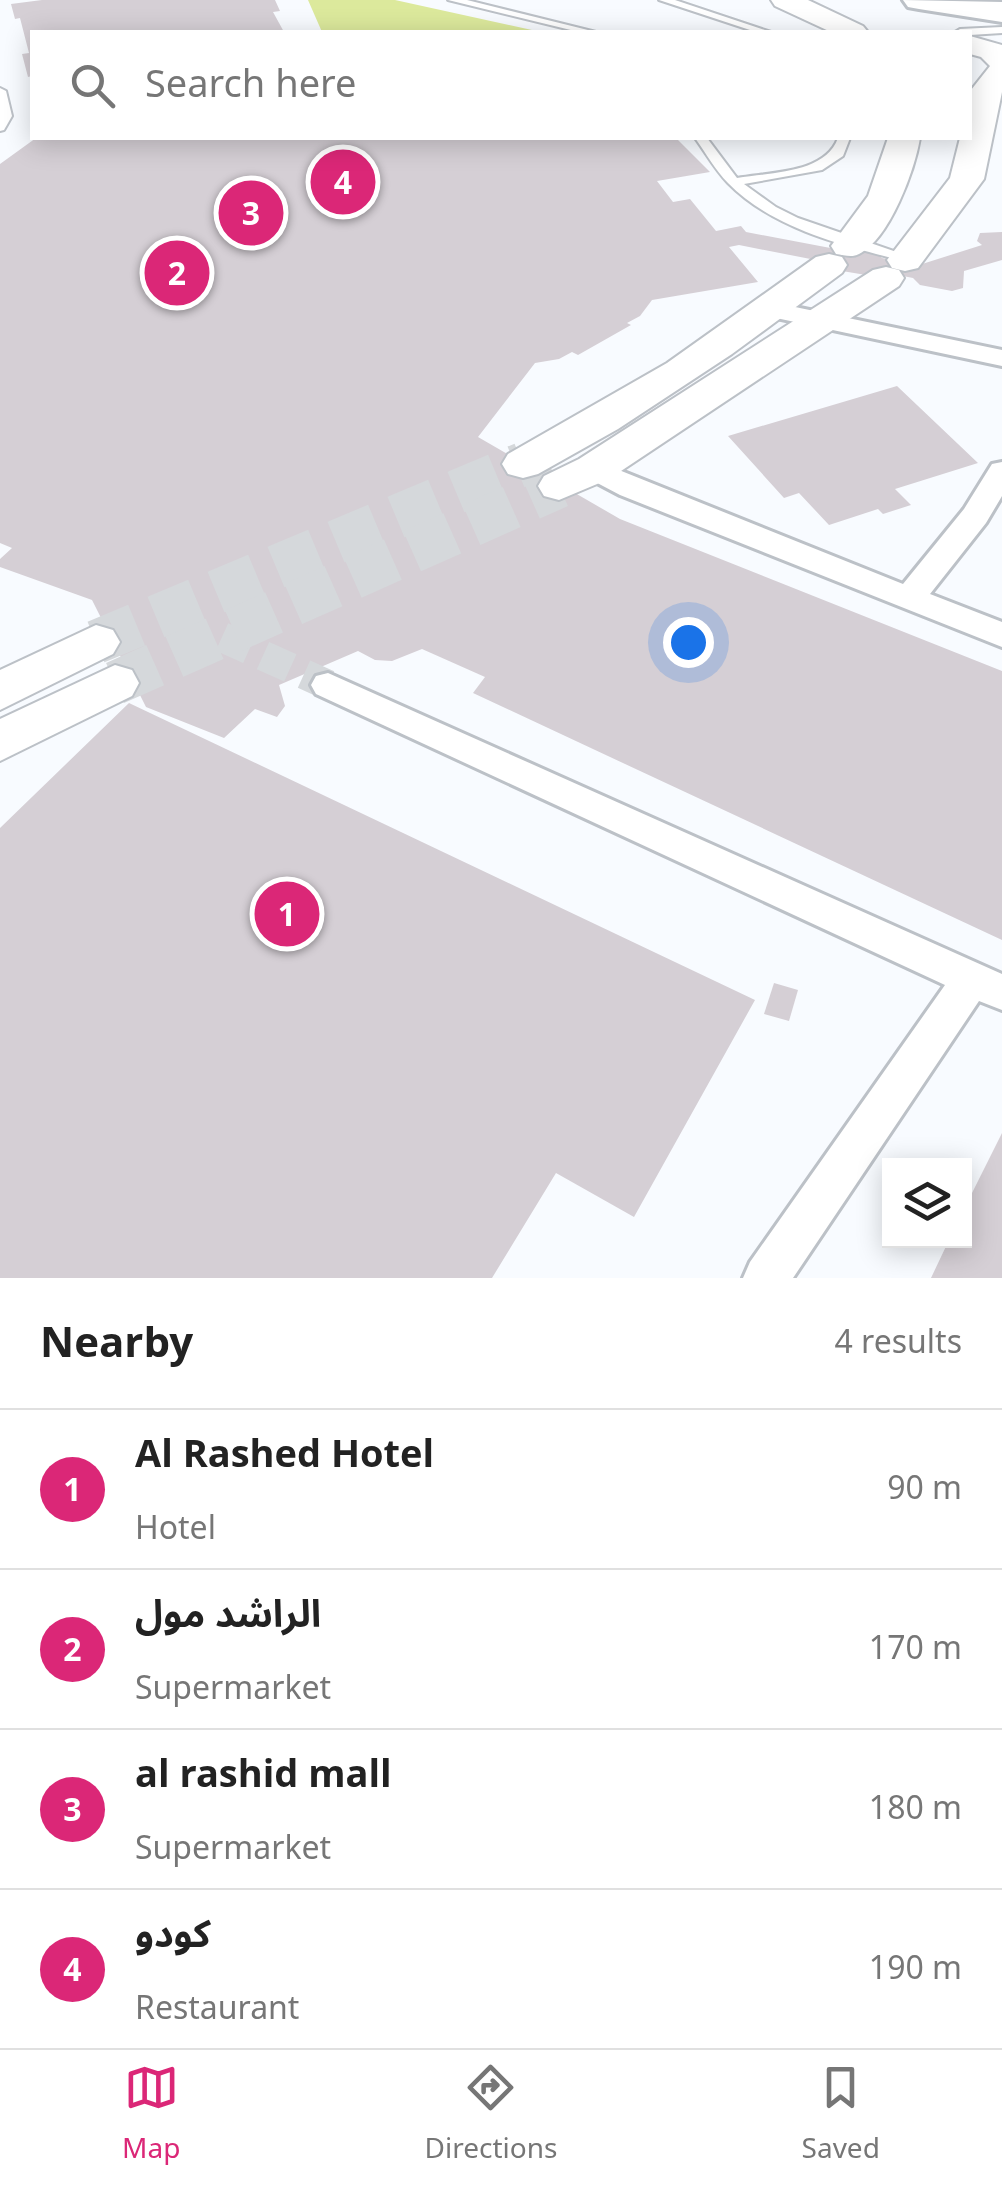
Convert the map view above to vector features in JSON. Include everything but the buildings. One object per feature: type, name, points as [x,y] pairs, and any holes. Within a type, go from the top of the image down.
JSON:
[{"type":"main road","points":[[785,0],[849,30]]},
{"type":"main road","points":[[920,0],[1002,12]]},
{"type":"main road","points":[[577,477],[821,321],[899,265],[967,178],[987,90],[1002,67],[992,50],[972,45]]},
{"type":"main road","points":[[524,464],[624,407],[772,310],[843,252],[880,207],[903,140]]},
{"type":"main road","points":[[891,184],[930,140]]},
{"type":"main road","points":[[0,692],[106,662],[0,742]]},
{"type":"street","points":[[772,310],[1002,358]]},
{"type":"street","points":[[909,598],[975,516],[1002,470]]},
{"type":"street","points":[[577,477],[630,488],[1002,635]]},
{"type":"street","points":[[328,685],[987,986],[766,1278]]},
{"type":"lane","points":[[453,0],[581,30]]},
{"type":"lane","points":[[664,0],[760,30]]},
{"type":"lane","points":[[972,31],[1002,30]]},
{"type":"lane","points":[[0,92],[6,116],[0,127]]},
{"type":"lane","points":[[702,140],[734,182],[777,213],[843,252],[899,265]]},
{"type":"lane","points":[[734,182],[818,166],[839,154],[843,140]]},
{"type":"green space","points":[[308,0],[395,0],[532,30],[321,30]]},
{"type":"tunnel","points":[[96,642],[523,464]]},
{"type":"tunnel","points":[[115,683],[559,486]]},
{"type":"tunnel","points":[[222,637],[328,685]]},
{"type":"place","name":"كودو","points":[[343,182]]},
{"type":"place","name":"al rashid mall","points":[[251,213]]},
{"type":"place","name":"الراشد مول","points":[[177,273]]},
{"type":"place","name":"Al Rashed Hotel","points":[[287,914]]}]
